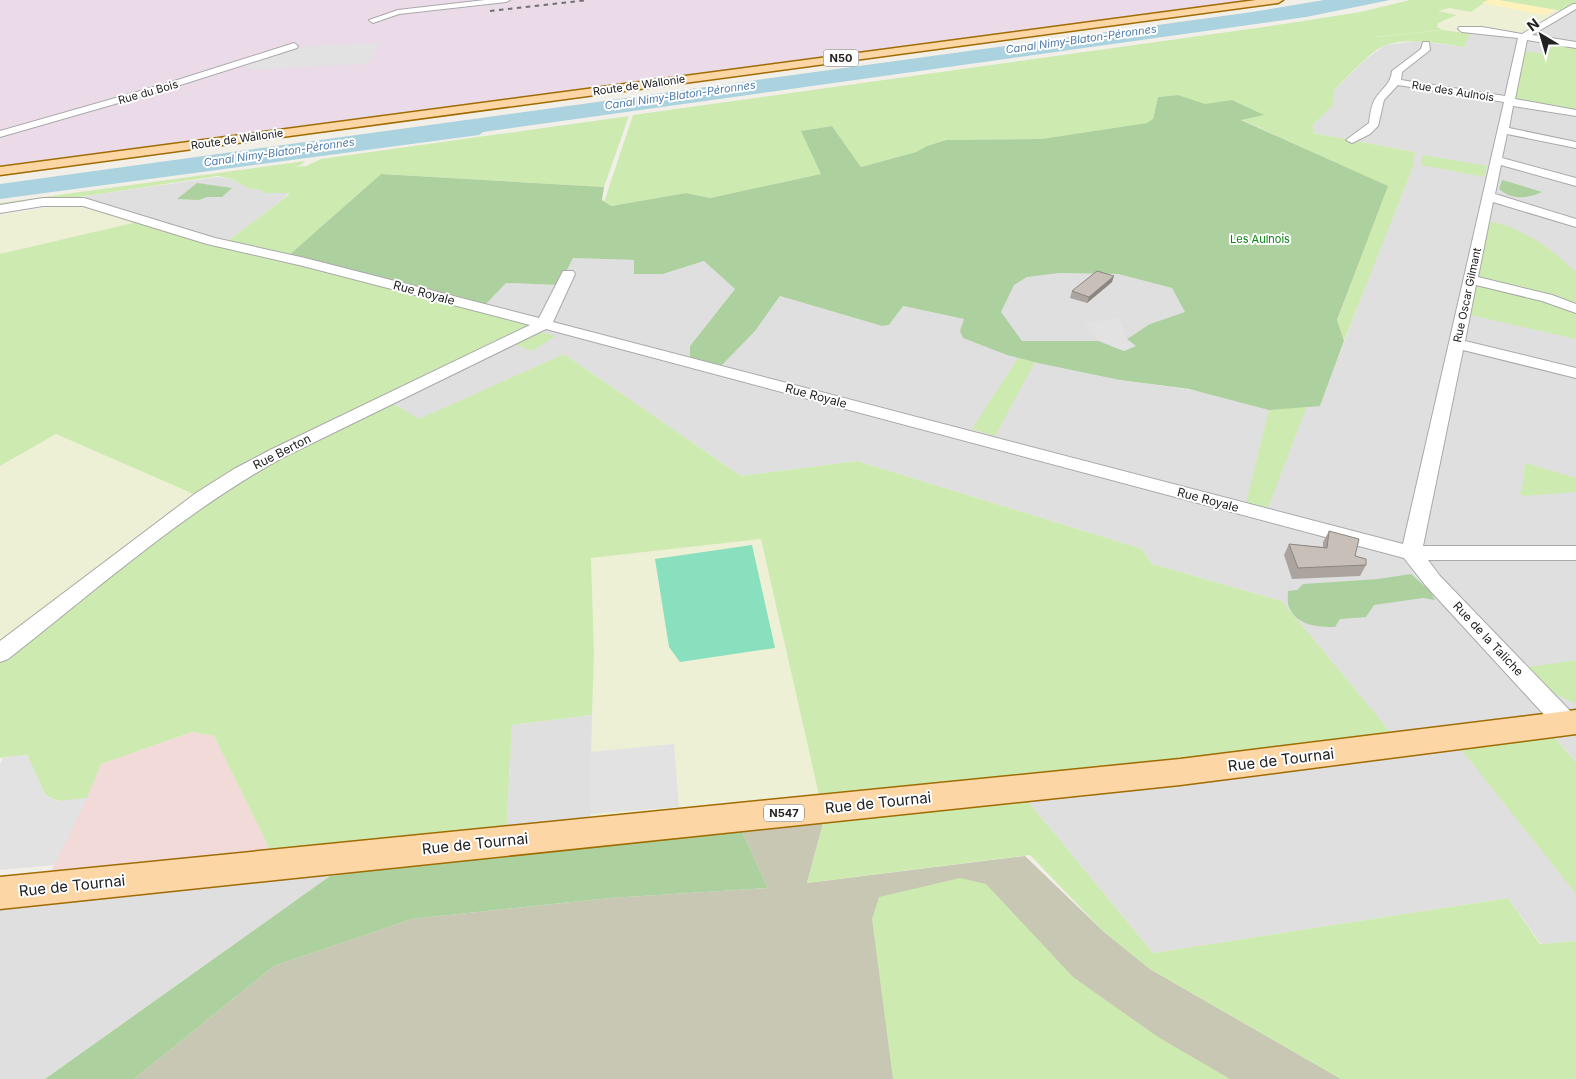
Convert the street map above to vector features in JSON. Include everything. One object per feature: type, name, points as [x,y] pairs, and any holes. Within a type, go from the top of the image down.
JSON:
[{"type":"main road","name":"Route de Wallonie","points":[[0,171],[1278,0]]},
{"type":"main road","name":"Rue de Tournai","points":[[0,893],[1180,772],[1572,723]]},
{"type":"street","points":[[373,20],[398,12],[506,0]]},
{"type":"street","points":[[1523,36],[1576,6]]},
{"type":"street","points":[[1462,29],[1523,36],[1576,46]]},
{"type":"street","name":"Rue Oscar Gilmant","points":[[1411,553],[1523,36]]},
{"type":"street","name":"Rue des Aulnois","points":[[1352,140],[1366,132],[1374,124],[1375,107],[1378,100],[1396,82],[1398,71],[1425,50],[1426,44]]},
{"type":"street","name":"Rue du Bois","points":[[0,134],[155,90],[294,46]]},
{"type":"street","name":"Rue des Aulnois","points":[[1396,82],[1576,113]]},
{"type":"street","points":[[1503,130],[1576,144]]},
{"type":"street","points":[[1496,160],[1576,182]]},
{"type":"street","points":[[1488,196],[1576,224]]},
{"type":"street","name":"Rue Royale","points":[[0,209],[62,201],[84,202],[212,241],[304,262],[544,324],[1411,553],[1576,553]]},
{"type":"street","points":[[544,324],[568,274]]},
{"type":"street","points":[[1470,280],[1547,298],[1576,309]]},
{"type":"street","name":"Rue Berton","points":[[0,653],[203,497],[230,480],[333,425],[544,324]]},
{"type":"street","points":[[1456,344],[1576,373]]},
{"type":"street","name":"Rue de la Taliche","points":[[1411,553],[1433,581],[1572,723]]},
{"type":"shaded area","points":[[0,0],[1267,0],[0,168]]},
{"type":"shaded area","points":[[1488,0],[1563,11],[1520,36],[1471,31],[1470,34],[1437,27],[1438,23],[1455,15],[1437,11],[1449,8],[1471,12]]},
{"type":"shaded area","points":[[1576,8],[1576,762],[1552,735],[1571,887],[1576,894],[1576,941],[1541,944],[1508,898],[1153,953],[1026,799],[330,876],[45,1079],[0,1079],[0,893],[1396,739],[1282,601],[1152,564],[1142,549],[857,461],[741,476],[564,354],[419,420],[388,401],[506,283],[559,285],[573,258],[634,260],[634,274],[663,274],[704,261],[735,289],[690,346],[755,331],[780,296],[882,326],[889,325],[902,306],[964,319],[960,331],[1007,355],[1001,312],[1013,285],[1027,277],[1060,273],[1118,274],[1172,288],[1186,312],[1150,324],[1120,380],[1307,406],[1320,406],[1405,187],[1415,152],[1313,133],[1313,125],[1333,105],[1333,91],[1365,60],[1385,45],[1418,41],[1464,47],[1471,31]]},
{"type":"shaded area","points":[[380,43],[367,64],[246,70],[249,65],[307,46]]},
{"type":"shaded area","points":[[218,177],[232,179],[248,188],[261,190],[265,193],[290,192],[276,205],[226,242],[85,200],[86,196]]},
{"type":"shaded area","points":[[78,203],[141,221],[0,254],[0,215]]},
{"type":"shaded area","points":[[1119,317],[1127,339],[1136,346],[1124,351],[1099,341],[1084,324]]},
{"type":"shaded area","points":[[56,434],[198,496],[0,650],[0,466]]},
{"type":"shaded area","points":[[761,539],[821,804],[590,826],[594,654],[591,558]]},
{"type":"shaded area","points":[[592,715],[590,826],[506,835],[512,725]]},
{"type":"shaded area","points":[[192,732],[214,736],[274,858],[47,880],[101,764]]},
{"type":"shaded area","points":[[674,744],[679,807],[590,814],[590,752]]},
{"type":"shaded area","points":[[27,755],[45,794],[50,798],[58,801],[87,798],[55,865],[0,870],[0,764],[4,757]]},
{"type":"shaded area","points":[[824,820],[807,883],[1025,856],[1103,931],[1150,969],[1341,1079],[134,1079],[274,966],[412,919],[610,898],[768,888],[741,829]]},
{"type":"green space","points":[[1410,0],[1488,0],[1471,12],[1449,8],[1438,11],[1457,15],[1438,23],[1437,27],[1443,30],[1306,44],[1445,30],[1470,34],[1464,47],[1415,41],[1386,45],[1373,52],[1333,91],[1333,105],[1313,125],[1313,133],[1415,152],[1413,166],[1344,341],[1337,321],[1387,186],[1240,119],[1263,115],[1232,100],[1205,105],[1178,95],[1158,97],[1153,120],[1148,123],[1041,139],[946,140],[916,152],[861,167],[832,126],[802,131],[822,174],[710,198],[686,193],[611,206],[604,202],[633,115],[1271,26],[1360,12]]},
{"type":"green space","points":[[1498,0],[1576,0],[1576,4],[1563,11]]},
{"type":"green space","points":[[1555,44],[1576,47],[1576,111],[1515,101],[1525,51],[1546,54]]},
{"type":"green space","name":"Les Aulnois","points":[[1178,95],[1205,104],[1232,100],[1264,115],[1241,120],[1388,186],[1337,320],[1344,341],[1320,406],[1269,410],[1189,389],[1120,380],[1038,363],[1007,355],[963,338],[960,331],[964,319],[903,306],[889,325],[882,326],[780,296],[755,331],[721,366],[690,357],[690,346],[735,289],[704,261],[663,274],[634,274],[634,260],[573,258],[559,285],[506,283],[483,307],[288,256],[381,174],[604,187],[602,200],[611,206],[686,193],[710,198],[821,174],[801,131],[832,126],[861,167],[916,152],[946,140],[1041,139],[1147,123],[1153,119],[1158,97]],"holes":[[[1060,273],[1118,274],[1172,288],[1185,312],[1150,324],[1127,339],[1124,351],[1099,341],[1022,341],[1001,312],[1014,285],[1027,277]]]},
{"type":"green space","points":[[629,116],[604,187],[381,174],[288,256],[226,242],[290,193],[265,193],[261,190],[248,188],[232,179],[218,176],[0,209],[0,203],[305,161],[295,167],[306,166],[321,159]]},
{"type":"green space","points":[[1423,155],[1487,166],[1484,177],[1421,165]]},
{"type":"green space","points":[[1502,180],[1542,192],[1531,196],[1514,197],[1499,189]]},
{"type":"green space","points":[[197,183],[232,188],[222,197],[207,197],[199,200],[177,199]]},
{"type":"green space","points":[[141,221],[537,325],[198,496],[56,434],[0,466],[0,254]]},
{"type":"green space","points":[[1489,221],[1502,224],[1536,240],[1576,272],[1576,339],[1470,315]]},
{"type":"green space","points":[[540,332],[556,336],[532,351],[514,344]]},
{"type":"green space","points":[[564,354],[741,476],[857,461],[1142,549],[1152,564],[1282,601],[1397,740],[821,804],[761,539],[591,558],[594,654],[592,715],[512,725],[506,835],[274,858],[214,736],[192,732],[101,764],[87,798],[70,801],[55,800],[45,794],[27,755],[0,758],[0,659],[207,497],[388,401],[419,419]]},
{"type":"green space","points":[[1018,358],[1035,362],[995,436],[972,429]]},
{"type":"green space","points":[[1307,406],[1269,505],[1267,507],[1246,503],[1269,410]]},
{"type":"green space","points":[[1525,463],[1576,478],[1576,492],[1523,496],[1519,492],[1522,490]]},
{"type":"green space","points":[[752,545],[775,648],[680,662],[669,647],[655,559]]},
{"type":"green space","points":[[1411,574],[1430,591],[1435,600],[1423,598],[1374,605],[1366,617],[1340,619],[1335,627],[1315,626],[1303,622],[1297,618],[1288,605],[1288,591],[1297,590],[1303,584],[1378,579]]},
{"type":"green space","points":[[1576,660],[1576,704],[1542,688],[1524,668]]},
{"type":"green space","points":[[1552,735],[1576,762],[1576,894],[1460,748]]},
{"type":"green space","points":[[1026,799],[1153,953],[1508,898],[1540,944],[1576,941],[1576,1079],[1341,1079],[1150,969],[1103,931],[1030,855],[807,883],[824,820]]},
{"type":"green space","points":[[741,829],[768,888],[610,898],[412,919],[274,966],[134,1079],[45,1079],[330,876],[465,857]]},
{"type":"green space","points":[[960,878],[986,884],[1073,977],[1158,1037],[1230,1079],[893,1079],[872,919],[879,897]]},
{"type":"sand","points":[[1488,0],[1555,10],[1545,15],[1482,3]]},
{"type":"water","name":"Canal Nimy-Blaton-Péronnes","points":[[1324,0],[1390,0],[1306,17],[483,132],[479,135],[0,199],[0,184],[1252,12]]},
{"type":"building","points":[[1097,271],[1114,276],[1089,297],[1072,291]]},
{"type":"building","points":[[1329,531],[1359,539],[1355,556],[1366,559],[1366,565],[1298,568],[1289,544],[1327,548]]},
{"type":"railway","points":[[490,11],[588,0]]}]
